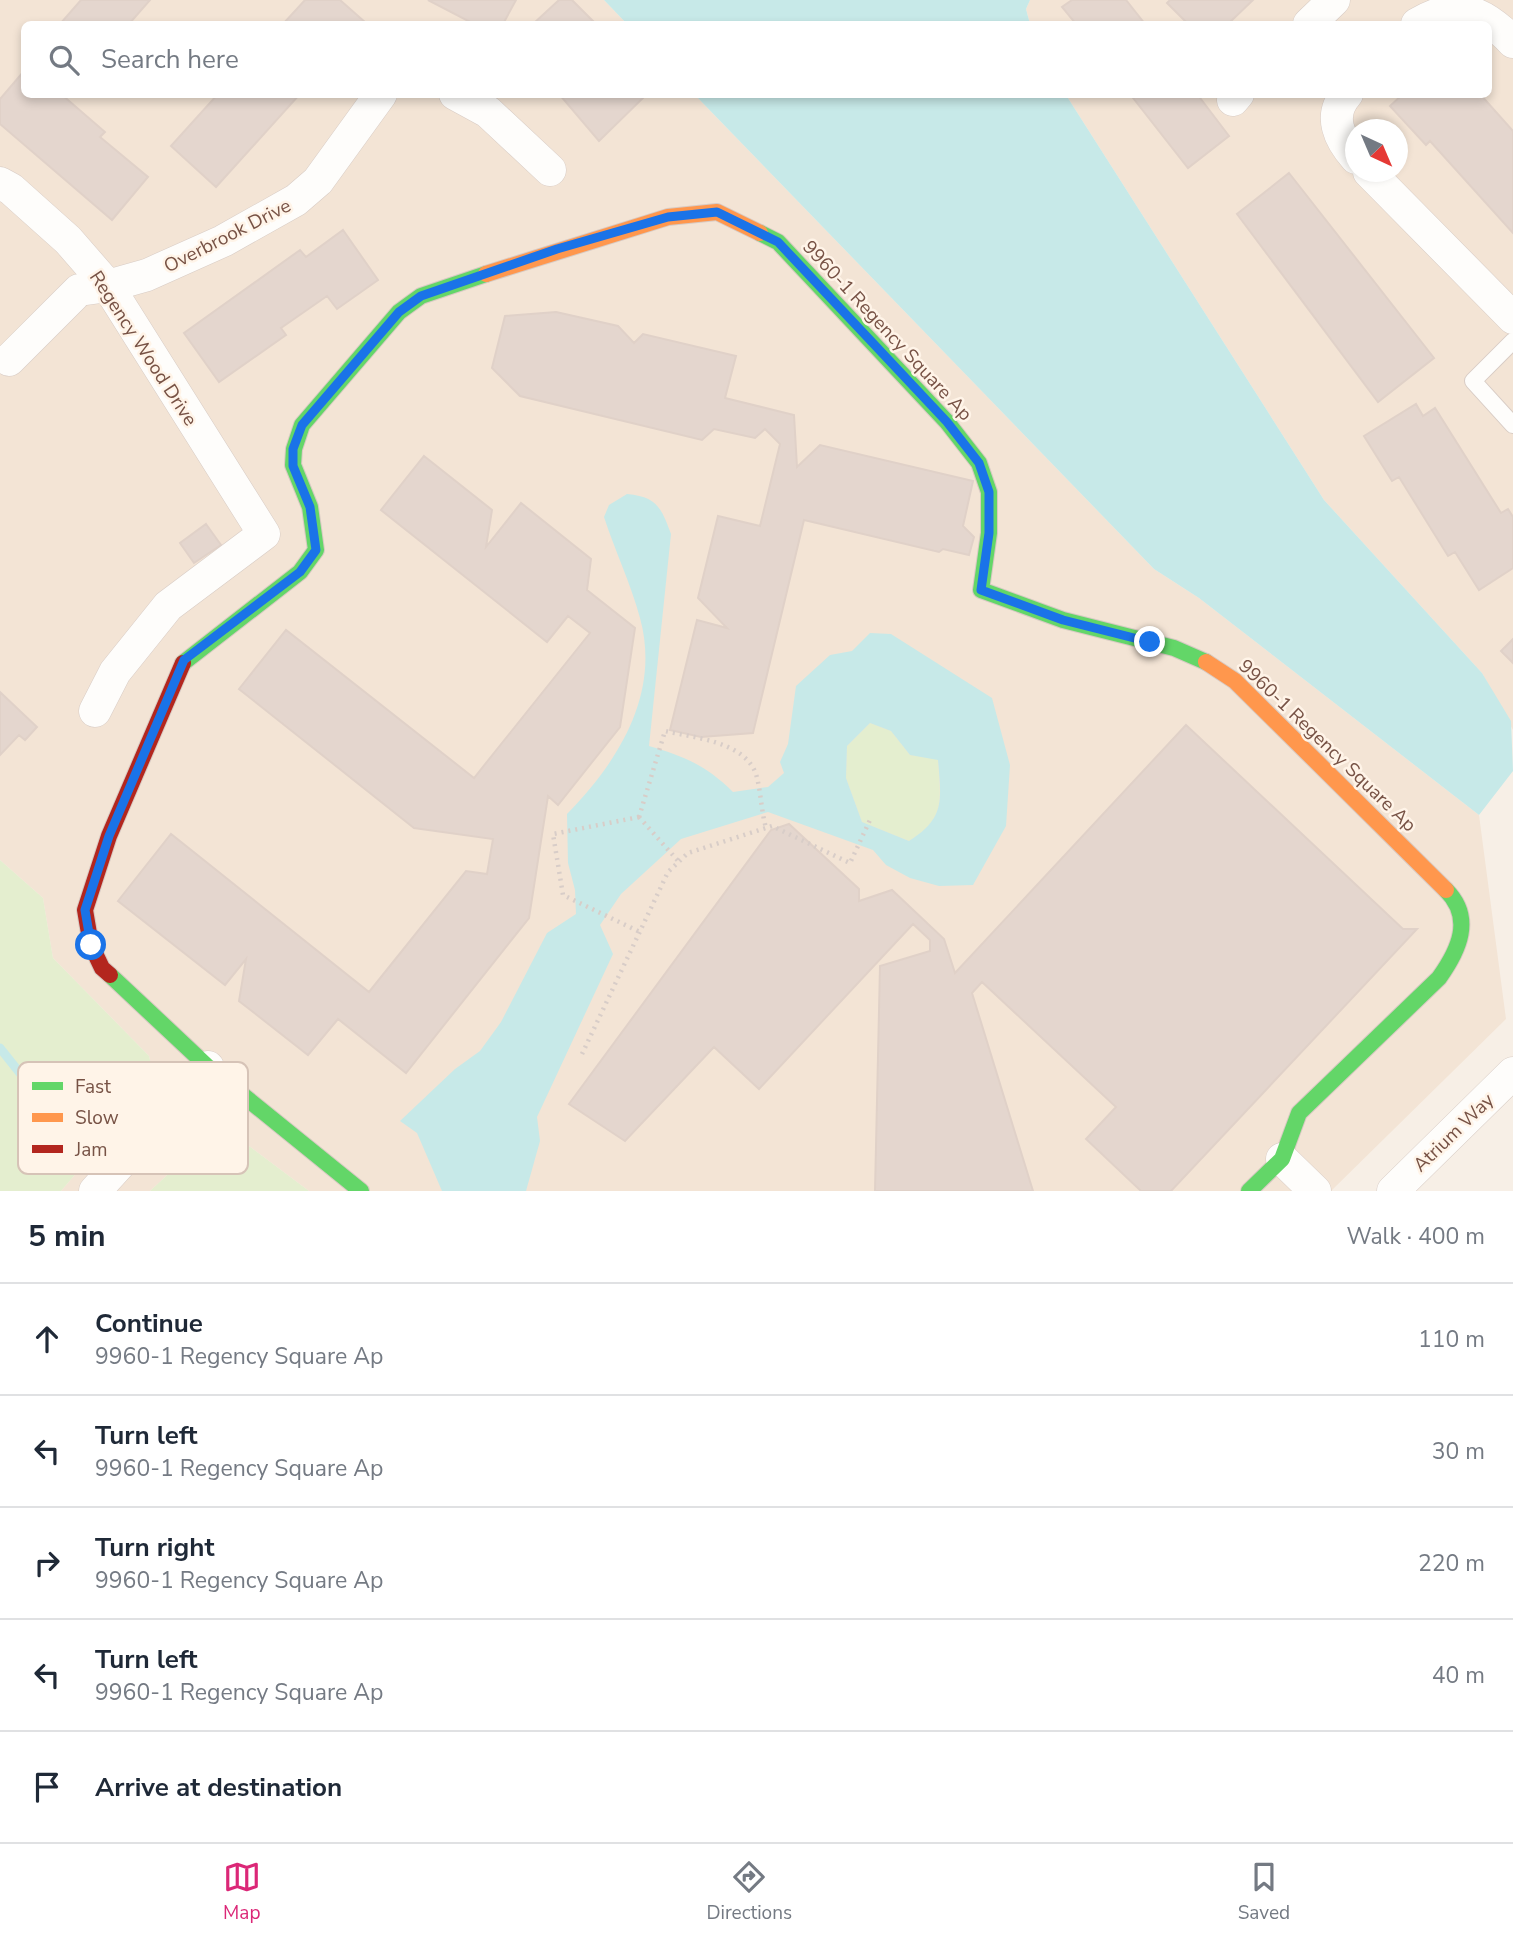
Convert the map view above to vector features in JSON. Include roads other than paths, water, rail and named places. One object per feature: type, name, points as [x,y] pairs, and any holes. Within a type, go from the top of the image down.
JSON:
[{"type":"street","points":[[1313,21],[1334,0]]},
{"type":"street","points":[[1420,21],[1429,13],[1454,4],[1475,8],[1489,21]]},
{"type":"street","points":[[1492,24],[1513,43]]},
{"type":"street","name":"Overbrook Drive","points":[[9,360],[79,290],[108,286],[147,275],[223,241],[296,200],[318,181],[378,98]]},
{"type":"street","points":[[462,98],[488,112],[550,170]]},
{"type":"street","points":[[1344,98],[1337,121],[1340,140],[1345,146]]},
{"type":"street","points":[[1379,182],[1513,318]]},
{"type":"street","name":"Regency Wood Drive","points":[[0,183],[68,240],[108,286],[264,534],[168,606],[115,672],[95,711]]},
{"type":"street","name":"9960-1 Regency Square Ap","points":[[203,1062],[102,968],[91,945],[85,910],[109,836],[184,660],[300,572],[316,550],[310,507],[293,466],[293,449],[302,425],[399,312],[421,296],[557,249],[655,221],[717,212],[778,242],[947,422],[979,463],[989,492],[989,533],[981,590],[1063,620],[1174,648],[1220,669],[1351,793],[1455,900],[1463,926],[1456,954],[1439,978],[1299,1113],[1282,1159],[1250,1191]]},
{"type":"street","name":"Atrium Way","points":[[1393,1191],[1513,1073]]},
{"type":"street","name":"9960-1 Regency Square Ap","points":[[248,1100],[360,1191]]},
{"type":"street","points":[[1282,1159],[1315,1191]]},
{"type":"street","points":[[95,1191],[110,1174]]},
{"type":"lane","points":[[1513,341],[1473,382],[1513,425]]},
{"type":"water","points":[[604,0],[1030,0],[1026,9],[1029,21],[624,21]]},
{"type":"water","points":[[698,98],[1068,98],[1324,500],[1482,673],[1511,721],[1513,771],[1479,815],[1199,598],[1154,569]]},
{"type":"water","points":[[627,494],[645,498],[661,510],[671,534],[649,746],[694,763],[714,775],[733,792],[768,787],[784,773],[780,762],[788,744],[796,686],[830,655],[852,651],[870,633],[891,634],[992,698],[1010,765],[1006,826],[973,885],[939,886],[910,878],[886,865],[873,850],[768,812],[681,839],[621,894],[600,925],[613,954],[537,1117],[540,1141],[526,1191],[442,1191],[417,1133],[400,1121],[455,1069],[480,1051],[501,1022],[547,933],[576,914],[575,890],[568,863],[567,814],[586,794],[618,749],[640,700],[645,673],[645,646],[636,605],[604,517],[609,505]],"holes":[[[870,723],[891,731],[910,755],[938,760],[940,797],[935,816],[921,833],[909,841],[862,822],[846,778],[847,746]]]},
{"type":"waterway","points":[[0,1048],[18,1071]]}]
